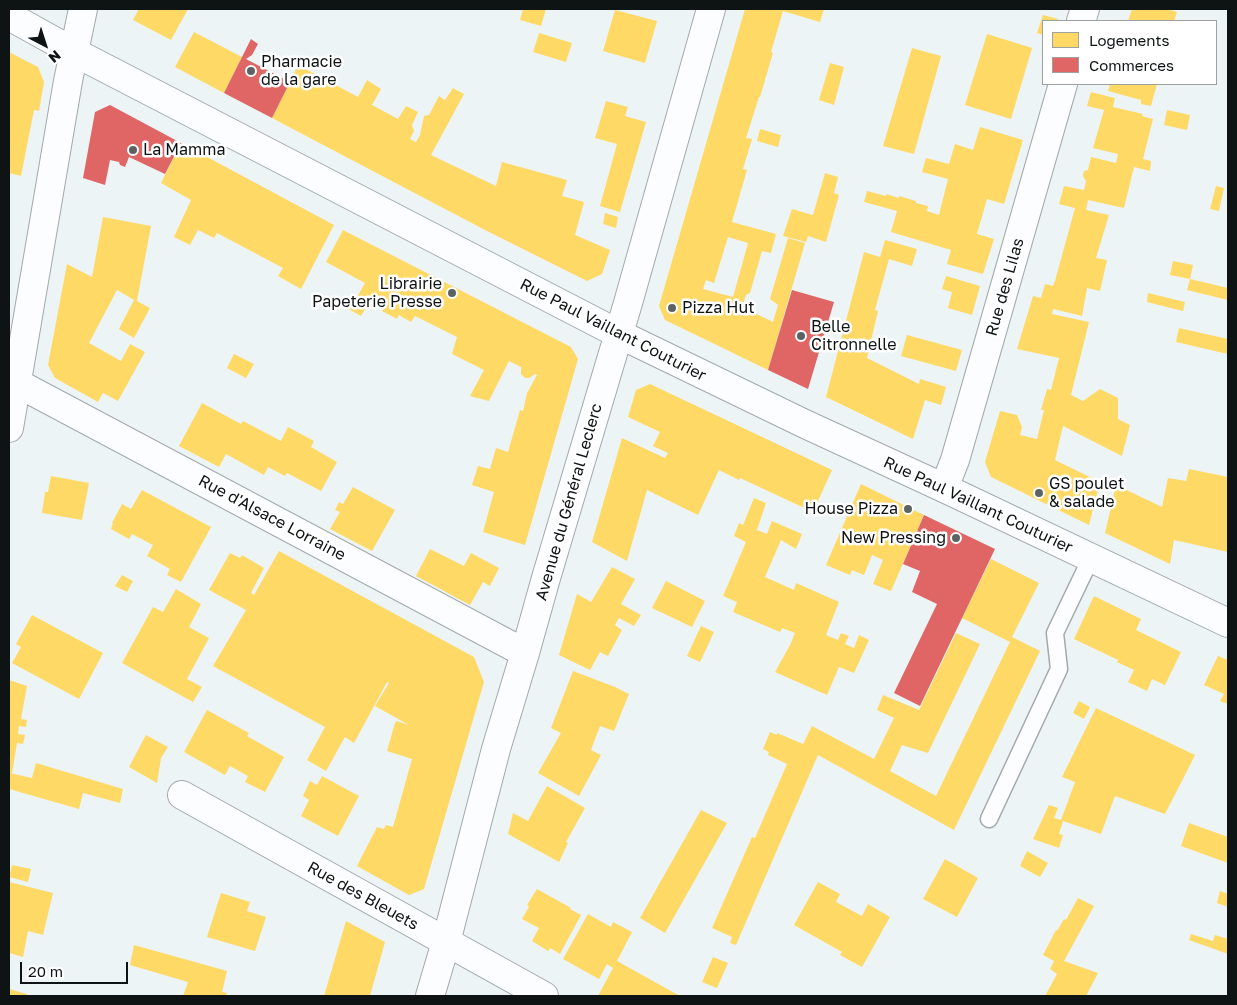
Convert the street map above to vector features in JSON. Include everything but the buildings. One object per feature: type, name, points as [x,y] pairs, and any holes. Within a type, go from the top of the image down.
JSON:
[{"type":"street","points":[[9,428],[83,9]]},
{"type":"street","name":"Avenue du Général Leclerc","points":[[430,996],[446,942],[496,749],[619,334],[711,9]]},
{"type":"street","name":"Rue Paul Vaillant Couturier","points":[[9,16],[74,52],[619,334],[805,424],[1228,623]]},
{"type":"street","name":"Rue des Lilas","points":[[944,488],[955,460],[1063,85]]},
{"type":"street","name":"Rue d'Alsace Lorraine","points":[[17,383],[525,653]]},
{"type":"street","name":"Rue des Bleuets","points":[[182,795],[544,996]]},
{"type":"lane","points":[[989,818],[1060,669],[1055,633],[1091,558]]},
{"type":"place","name":"Pharmacie de la gare","points":[[251,71]]},
{"type":"place","name":"La Mamma","points":[[133,150]]},
{"type":"place","name":"Librairie Papeterie Presse","points":[[452,293]]},
{"type":"place","name":"Pizza Hut","points":[[672,308]]},
{"type":"place","name":"Belle Citronnelle","points":[[801,336]]},
{"type":"place","name":"GS poulet & salade","points":[[1039,493]]},
{"type":"place","name":"House Pizza","points":[[908,509]]},
{"type":"place","name":"New Pressing","points":[[956,538]]}]
